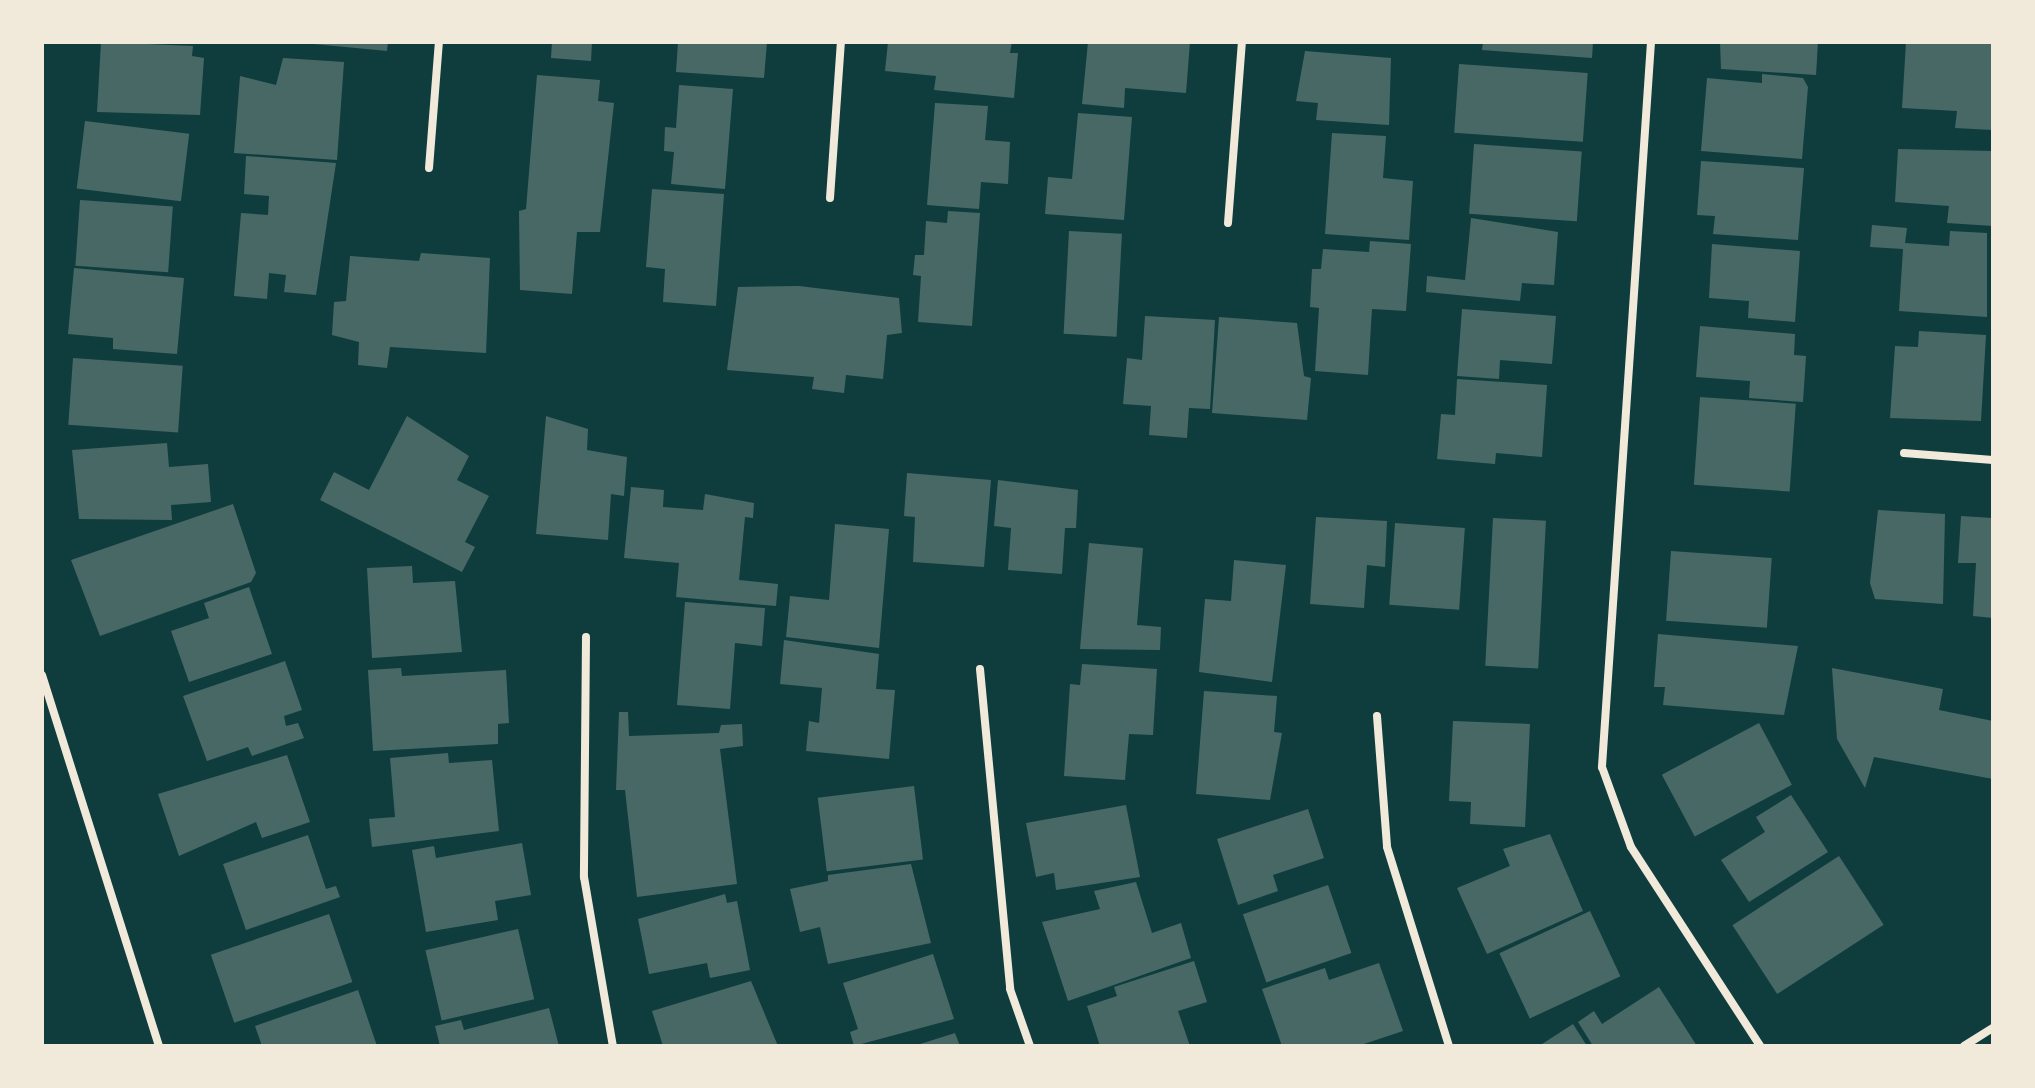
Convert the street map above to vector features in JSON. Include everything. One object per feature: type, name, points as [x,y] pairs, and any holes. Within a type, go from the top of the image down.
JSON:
[{"type":"street","points":[[429,168],[439,42]]},
{"type":"street","points":[[830,198],[841,42]]},
{"type":"street","points":[[1228,223],[1242,42]]},
{"type":"street","points":[[1651,42],[1602,767],[1631,847],[1760,1046]]},
{"type":"street","points":[[1904,453],[1993,460]]},
{"type":"street","points":[[586,637],[584,877],[613,1046]]},
{"type":"street","points":[[980,669],[1010,989],[1030,1046]]},
{"type":"street","points":[[42,675],[159,1046]]},
{"type":"street","points":[[1377,716],[1387,847],[1449,1046]]},
{"type":"street","points":[[1964,1046],[1993,1028]]},
{"type":"building","points":[[101,42],[193,46],[192,56],[204,58],[200,115],[97,112]]},
{"type":"building","points":[[293,42],[388,42],[387,51]]},
{"type":"building","points":[[552,42],[592,42],[591,61],[551,58]]},
{"type":"building","points":[[678,42],[767,42],[764,78],[676,72]]},
{"type":"building","points":[[888,42],[1012,42],[1010,53],[1018,53],[1014,98],[934,90],[936,76],[885,71]]},
{"type":"building","points":[[1088,42],[1190,42],[1186,93],[1125,88],[1124,108],[1082,104]]},
{"type":"building","points":[[1483,42],[1593,42],[1592,58],[1482,50]]},
{"type":"building","points":[[1720,42],[1818,42],[1816,75],[1721,69]]},
{"type":"building","points":[[1906,42],[1993,43],[1993,130],[1955,128],[1957,111],[1902,108]]},
{"type":"building","points":[[1305,51],[1391,58],[1389,125],[1316,120],[1318,103],[1296,101]]},
{"type":"building","points":[[283,58],[344,62],[337,160],[234,153],[240,76],[276,85]]},
{"type":"building","points":[[1459,64],[1588,73],[1583,142],[1454,133]]},
{"type":"building","points":[[1762,74],[1803,78],[1808,87],[1802,159],[1701,151],[1707,78],[1762,83]]},
{"type":"building","points":[[537,75],[600,80],[598,101],[614,103],[600,232],[577,232],[572,294],[520,290],[519,211],[526,209]]},
{"type":"building","points":[[679,85],[733,89],[725,189],[671,184],[674,152],[664,151],[665,127],[676,128]]},
{"type":"building","points":[[935,103],[988,106],[985,140],[1010,142],[1008,184],[981,182],[979,209],[927,205]]},
{"type":"building","points":[[1078,113],[1132,117],[1124,220],[1045,214],[1048,177],[1072,179]]},
{"type":"building","points":[[85,121],[189,134],[181,201],[77,188]]},
{"type":"building","points":[[1332,133],[1386,136],[1383,178],[1413,181],[1409,240],[1325,234]]},
{"type":"building","points":[[1474,144],[1582,152],[1577,221],[1469,214]]},
{"type":"building","points":[[1898,149],[1993,151],[1993,226],[1947,223],[1949,206],[1895,202]]},
{"type":"building","points":[[246,156],[336,163],[316,295],[284,292],[286,275],[269,273],[267,299],[234,296],[241,213],[268,215],[269,196],[244,194]]},
{"type":"building","points":[[1701,161],[1804,168],[1798,240],[1713,234],[1715,216],[1697,215]]},
{"type":"building","points":[[652,189],[724,194],[716,306],[663,302],[665,269],[646,267]]},
{"type":"building","points":[[80,200],[173,206],[168,272],[75,266]]},
{"type":"building","points":[[948,211],[980,213],[972,326],[918,322],[921,276],[913,275],[915,255],[924,255],[926,221],[947,223]]},
{"type":"building","points":[[1471,218],[1558,232],[1554,285],[1522,283],[1520,301],[1426,292],[1427,276],[1465,280]]},
{"type":"building","points":[[1872,225],[1907,228],[1905,243],[1949,246],[1950,231],[1987,233],[1987,317],[1899,311],[1903,249],[1870,247]]},
{"type":"building","points":[[1069,231],[1122,234],[1117,337],[1064,334]]},
{"type":"building","points":[[1370,241],[1411,244],[1406,311],[1372,309],[1368,375],[1315,371],[1319,308],[1310,307],[1312,269],[1321,269],[1323,249],[1369,252]]},
{"type":"building","points":[[1712,244],[1800,251],[1795,322],[1748,318],[1749,301],[1709,298]]},
{"type":"building","points":[[421,253],[490,258],[486,353],[390,347],[387,368],[358,365],[359,342],[332,335],[334,302],[346,301],[350,256],[419,261]]},
{"type":"building","points":[[74,268],[184,278],[177,354],[113,349],[113,338],[68,334]]},
{"type":"building","points":[[799,286],[899,298],[902,333],[887,335],[883,379],[846,375],[844,393],[812,389],[814,377],[727,370],[738,287]]},
{"type":"building","points":[[1462,309],[1556,316],[1552,364],[1500,360],[1499,379],[1457,376]]},
{"type":"building","points":[[1145,316],[1215,320],[1210,409],[1189,408],[1187,438],[1149,435],[1151,406],[1123,404],[1127,358],[1142,360]]},
{"type":"building","points":[[1219,317],[1297,323],[1304,376],[1311,378],[1307,420],[1212,413]]},
{"type":"building","points":[[1700,326],[1795,334],[1794,355],[1806,356],[1803,402],[1749,398],[1750,381],[1696,377]]},
{"type":"building","points":[[1919,331],[1986,335],[1981,421],[1890,418],[1895,346],[1918,347]]},
{"type":"building","points":[[73,358],[183,366],[178,433],[68,425]]},
{"type":"building","points":[[1457,379],[1547,385],[1542,457],[1496,453],[1495,464],[1437,459],[1441,414],[1455,415]]},
{"type":"building","points":[[1700,397],[1796,404],[1790,491],[1694,485]]},
{"type":"building","points":[[407,416],[469,456],[457,480],[489,496],[465,542],[475,547],[462,572],[320,500],[334,472],[369,490]]},
{"type":"building","points":[[546,416],[588,429],[587,450],[627,457],[624,496],[611,494],[608,540],[536,534]]},
{"type":"building","points":[[167,443],[169,467],[208,464],[211,502],[171,505],[172,520],[79,519],[72,450]]},
{"type":"building","points":[[907,473],[991,480],[984,567],[913,562],[915,517],[904,516]]},
{"type":"building","points":[[998,480],[1078,490],[1076,528],[1065,528],[1062,574],[1008,570],[1011,528],[994,526]]},
{"type":"building","points":[[631,487],[664,490],[663,507],[703,510],[705,494],[754,503],[753,518],[745,517],[739,580],[778,584],[776,606],[676,597],[679,563],[624,558]]},
{"type":"building","points":[[233,504],[256,573],[251,582],[100,636],[71,560]]},
{"type":"building","points":[[1878,510],[1945,514],[1943,604],[1875,599],[1870,583]]},
{"type":"building","points":[[1961,516],[1993,518],[1993,618],[1973,616],[1976,563],[1958,563]]},
{"type":"building","points":[[1316,517],[1387,521],[1385,567],[1367,565],[1364,608],[1310,604]]},
{"type":"building","points":[[1493,518],[1546,521],[1538,669],[1485,666]]},
{"type":"building","points":[[1395,523],[1465,528],[1459,610],[1389,605]]},
{"type":"building","points":[[835,524],[889,529],[879,648],[786,637],[790,596],[829,600]]},
{"type":"building","points":[[1089,543],[1143,548],[1137,625],[1161,627],[1160,650],[1080,649]]},
{"type":"building","points":[[1671,551],[1772,558],[1767,628],[1666,621]]},
{"type":"building","points":[[1234,560],[1286,565],[1272,682],[1199,672],[1205,599],[1231,601]]},
{"type":"building","points":[[412,566],[413,583],[455,581],[462,652],[372,658],[367,568]]},
{"type":"building","points":[[249,587],[272,654],[189,682],[171,631],[209,618],[204,603]]},
{"type":"building","points":[[685,602],[765,608],[762,646],[735,643],[730,709],[677,705]]},
{"type":"building","points":[[1658,634],[1798,646],[1784,715],[1663,705],[1665,687],[1654,687]]},
{"type":"building","points":[[784,640],[879,654],[876,689],[895,690],[889,759],[806,751],[809,721],[819,723],[822,688],[780,684]]},
{"type":"building","points":[[285,661],[302,710],[284,716],[286,726],[298,723],[304,738],[252,756],[248,747],[207,761],[183,696]]},
{"type":"building","points":[[1082,664],[1157,669],[1153,735],[1129,734],[1125,780],[1064,776],[1070,684],[1080,685]]},
{"type":"building","points":[[401,668],[402,676],[506,670],[509,723],[498,724],[498,744],[373,751],[368,670]]},
{"type":"building","points":[[1832,668],[1943,689],[1939,710],[1993,721],[1993,779],[1874,757],[1865,788],[1837,739]]},
{"type":"building","points":[[1204,691],[1277,696],[1274,732],[1282,733],[1270,800],[1196,794]]},
{"type":"building","points":[[619,712],[628,712],[629,736],[719,733],[721,725],[742,724],[743,746],[720,749],[737,884],[637,897],[625,790],[616,790]]},
{"type":"building","points":[[1453,721],[1530,724],[1525,827],[1470,824],[1471,802],[1449,801]]},
{"type":"building","points":[[1759,723],[1792,785],[1695,836],[1662,775]]},
{"type":"building","points":[[448,753],[449,763],[492,760],[499,831],[372,847],[369,819],[395,817],[390,758]]},
{"type":"building","points":[[287,755],[310,822],[262,838],[256,822],[179,856],[158,794]]},
{"type":"building","points":[[914,786],[923,859],[827,871],[818,798]]},
{"type":"building","points":[[1791,795],[1828,852],[1749,902],[1721,860],[1765,832],[1756,817]]},
{"type":"building","points":[[1126,805],[1140,877],[1056,890],[1054,873],[1036,877],[1026,823]]},
{"type":"building","points":[[1308,809],[1324,858],[1273,875],[1278,891],[1238,905],[1217,839]]},
{"type":"building","points":[[1550,834],[1583,911],[1487,954],[1457,888],[1510,866],[1503,849]]},
{"type":"building","points":[[308,835],[326,889],[336,886],[340,897],[246,930],[223,864]]},
{"type":"building","points":[[522,843],[531,895],[495,901],[498,920],[426,932],[412,850],[434,846],[436,858]]},
{"type":"building","points":[[1839,856],[1884,925],[1777,994],[1732,925]]},
{"type":"building","points":[[911,864],[931,943],[828,964],[820,927],[800,932],[790,889],[828,881],[828,875]]},
{"type":"building","points":[[1136,882],[1152,933],[1181,923],[1191,958],[1068,1001],[1042,922],[1100,909],[1094,891]]},
{"type":"building","points":[[1328,885],[1351,953],[1266,982],[1243,914]]},
{"type":"building","points":[[725,894],[727,903],[737,901],[750,970],[710,978],[707,963],[649,974],[638,919]]},
{"type":"building","points":[[1590,911],[1620,976],[1530,1019],[1499,953]]},
{"type":"building","points":[[329,914],[352,982],[234,1023],[211,955]]},
{"type":"building","points":[[518,929],[534,999],[442,1021],[425,950]]},
{"type":"building","points":[[933,954],[954,1019],[854,1046],[850,1032],[858,1029],[843,983]]},
{"type":"building","points":[[1194,961],[1207,1002],[1178,1011],[1190,1046],[1100,1046],[1087,1006],[1117,996],[1114,987]]},
{"type":"building","points":[[1379,963],[1403,1031],[1358,1046],[1282,1046],[1262,989],[1325,968],[1329,980]]},
{"type":"building","points":[[751,981],[778,1046],[663,1046],[652,1011]]},
{"type":"building","points":[[1659,987],[1697,1046],[1593,1046],[1578,1022],[1594,1011],[1602,1024]]},
{"type":"building","points":[[358,990],[377,1046],[262,1046],[255,1026]]},
{"type":"building","points":[[549,1008],[559,1046],[440,1046],[435,1026],[461,1020],[464,1030]]},
{"type":"building","points":[[1573,1024],[1587,1046],[1539,1046]]},
{"type":"building","points":[[955,1033],[960,1046],[917,1046],[917,1045]]}]
